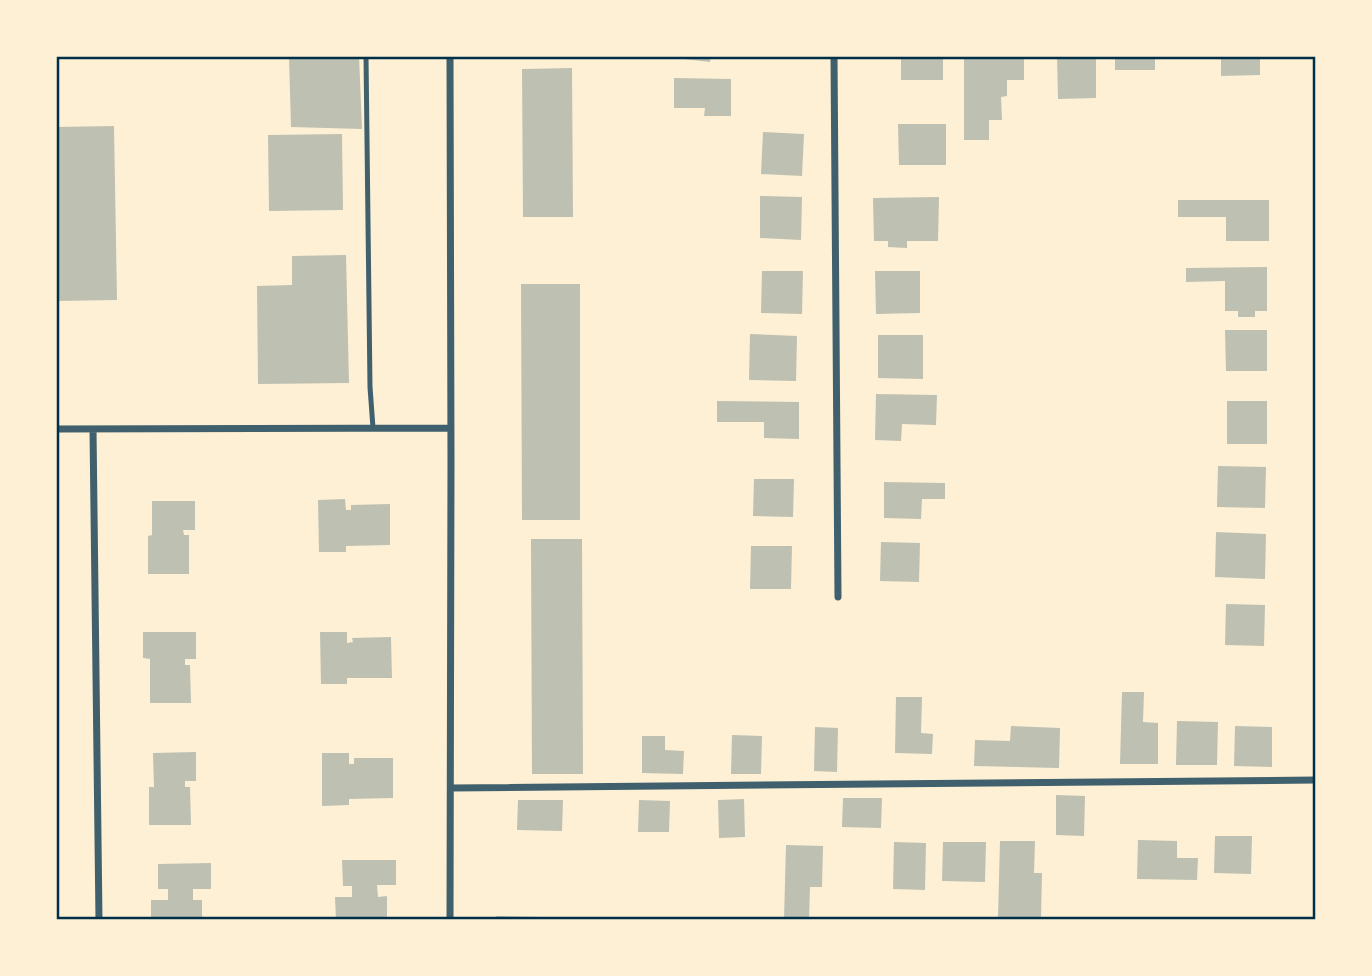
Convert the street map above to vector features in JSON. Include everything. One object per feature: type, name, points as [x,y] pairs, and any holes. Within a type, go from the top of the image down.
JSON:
[{"type":"street","points":[[450,56],[450,920]]},
{"type":"street","points":[[834,56],[838,597]]},
{"type":"street","points":[[56,429],[451,428]]},
{"type":"street","points":[[93,429],[99,920]]},
{"type":"street","points":[[451,788],[1316,780]]},
{"type":"lane","points":[[366,56],[370,387],[373,428]]},
{"type":"building","points":[[359,56],[362,129],[291,127],[289,57]]},
{"type":"building","points":[[675,56],[711,56],[710,62]]},
{"type":"building","points":[[901,56],[943,56],[943,80],[901,80]]},
{"type":"building","points":[[964,56],[1024,56],[1024,80],[1007,80],[1007,96],[1001,97],[1002,120],[989,120],[989,140],[964,140]]},
{"type":"building","points":[[1057,56],[1096,56],[1096,98],[1058,99]]},
{"type":"building","points":[[1115,56],[1155,56],[1155,70],[1115,70]]},
{"type":"building","points":[[1221,56],[1260,56],[1260,75],[1221,76]]},
{"type":"building","points":[[572,68],[573,217],[523,217],[522,69]]},
{"type":"building","points":[[674,78],[731,79],[731,116],[704,116],[705,108],[674,108]]},
{"type":"building","points":[[898,124],[946,124],[946,165],[899,165]]},
{"type":"building","points":[[114,126],[117,300],[56,301],[56,127]]},
{"type":"building","points":[[763,132],[804,134],[802,176],[761,174]]},
{"type":"building","points":[[342,134],[343,210],[269,211],[268,135]]},
{"type":"building","points":[[760,196],[802,197],[801,240],[760,238]]},
{"type":"building","points":[[939,197],[938,241],[907,241],[907,248],[888,247],[888,241],[874,241],[873,198]]},
{"type":"building","points":[[1178,200],[1269,200],[1269,241],[1226,241],[1226,217],[1178,217]]},
{"type":"building","points":[[346,255],[349,383],[258,384],[257,286],[292,285],[292,256]]},
{"type":"building","points":[[1267,267],[1267,311],[1255,311],[1255,317],[1238,317],[1238,311],[1225,311],[1225,281],[1186,282],[1186,268]]},
{"type":"building","points":[[762,271],[803,271],[802,314],[761,313]]},
{"type":"building","points":[[875,271],[920,271],[920,313],[876,314]]},
{"type":"building","points":[[521,284],[580,284],[580,520],[522,520]]},
{"type":"building","points":[[1225,330],[1267,330],[1267,371],[1226,371]]},
{"type":"building","points":[[750,334],[797,336],[796,381],[749,380]]},
{"type":"building","points":[[878,335],[923,335],[923,379],[878,378]]},
{"type":"building","points":[[876,394],[937,395],[936,425],[902,424],[901,441],[875,440]]},
{"type":"building","points":[[717,401],[799,402],[799,439],[764,438],[764,422],[717,422]]},
{"type":"building","points":[[1227,401],[1267,401],[1267,444],[1227,444]]},
{"type":"building","points":[[1218,466],[1266,467],[1265,508],[1217,507]]},
{"type":"building","points":[[754,479],[794,479],[793,517],[753,516]]},
{"type":"building","points":[[884,482],[945,483],[945,499],[922,499],[921,519],[884,518]]},
{"type":"building","points":[[345,499],[346,510],[351,510],[351,505],[390,504],[390,545],[346,546],[346,552],[319,552],[318,500]]},
{"type":"building","points":[[152,501],[195,501],[195,530],[183,530],[184,535],[189,535],[189,574],[148,574]]},
{"type":"building","points":[[1216,532],[1266,534],[1265,579],[1215,577]]},
{"type":"building","points":[[531,539],[582,539],[583,774],[532,774]]},
{"type":"building","points":[[881,542],[920,543],[919,582],[880,581]]},
{"type":"building","points":[[751,546],[792,546],[791,589],[750,589]]},
{"type":"building","points":[[1226,604],[1265,605],[1264,646],[1225,645]]},
{"type":"building","points":[[143,632],[196,632],[196,659],[185,659],[185,665],[190,665],[191,703],[150,703],[150,659],[143,658]]},
{"type":"building","points":[[320,632],[347,632],[347,643],[353,642],[352,638],[391,637],[392,678],[347,678],[347,684],[321,684]]},
{"type":"building","points":[[1122,692],[1144,692],[1143,722],[1158,723],[1158,764],[1120,764]]},
{"type":"building","points":[[896,697],[922,697],[921,733],[933,734],[932,754],[895,753]]},
{"type":"building","points":[[1177,721],[1218,722],[1217,765],[1176,765]]},
{"type":"building","points":[[1011,726],[1060,728],[1059,768],[974,766],[975,740],[1010,741]]},
{"type":"building","points":[[1235,726],[1272,727],[1272,767],[1234,766]]},
{"type":"building","points":[[815,727],[838,728],[837,772],[814,771]]},
{"type":"building","points":[[732,735],[762,736],[761,774],[731,774]]},
{"type":"building","points":[[642,736],[665,736],[665,750],[684,751],[683,774],[642,773]]},
{"type":"building","points":[[196,752],[196,781],[185,781],[185,787],[190,787],[191,825],[149,825],[149,787],[154,787],[153,753]]},
{"type":"building","points":[[322,753],[349,753],[349,764],[354,764],[354,758],[393,758],[393,798],[349,799],[349,805],[322,806]]},
{"type":"building","points":[[1056,795],[1085,796],[1084,836],[1056,835]]},
{"type":"building","points":[[843,798],[882,798],[881,828],[842,827]]},
{"type":"building","points":[[744,799],[745,837],[719,838],[718,800]]},
{"type":"building","points":[[518,800],[563,800],[562,831],[517,830]]},
{"type":"building","points":[[639,800],[670,801],[669,832],[638,832]]},
{"type":"building","points":[[1215,836],[1252,836],[1251,874],[1214,873]]},
{"type":"building","points":[[1138,840],[1177,841],[1177,858],[1198,858],[1197,880],[1137,879]]},
{"type":"building","points":[[1000,841],[1035,841],[1034,873],[1042,873],[1041,918],[998,917]]},
{"type":"building","points":[[894,842],[926,843],[925,890],[893,889]]},
{"type":"building","points":[[943,842],[986,842],[985,882],[942,881]]},
{"type":"building","points":[[786,845],[823,846],[822,887],[810,887],[809,920],[784,920]]},
{"type":"building","points":[[342,860],[396,860],[396,885],[377,885],[378,897],[387,896],[387,920],[336,920],[335,897],[352,897],[352,886],[343,886]]},
{"type":"building","points":[[211,863],[211,889],[193,889],[193,900],[202,900],[202,920],[151,920],[151,900],[168,900],[168,889],[158,889],[158,864]]},
{"type":"building","points":[[496,916],[540,917],[540,920],[496,920]]}]
